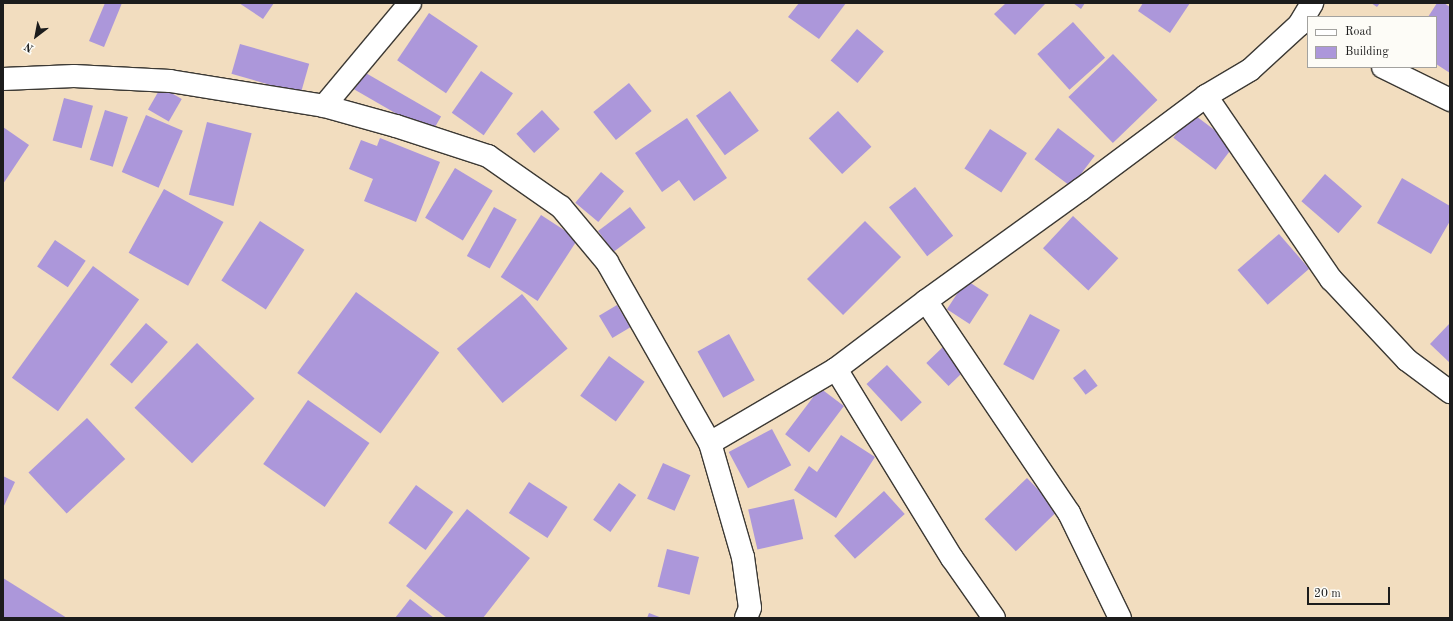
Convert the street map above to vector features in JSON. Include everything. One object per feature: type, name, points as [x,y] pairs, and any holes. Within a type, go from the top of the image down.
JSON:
[{"type":"street","points":[[324,106],[410,3]]},
{"type":"street","points":[[1307,16],[1312,3]]},
{"type":"street","points":[[710,443],[836,369],[926,301],[1080,190],[1206,96],[1250,70],[1303,27],[1307,16]]},
{"type":"street","points":[[1385,68],[1450,100]]},
{"type":"street","points":[[3,79],[74,76],[170,81],[324,106],[396,126],[488,156],[561,207],[608,262],[710,443],[743,557],[750,608],[746,618]]},
{"type":"street","points":[[1206,96],[1332,279],[1408,360],[1450,392]]},
{"type":"street","points":[[926,301],[1069,513],[1120,618]]},
{"type":"street","points":[[836,369],[952,558],[994,618]]},
{"type":"building","points":[[105,3],[122,3],[104,47],[89,41]]},
{"type":"building","points":[[239,3],[274,3],[263,19]]},
{"type":"building","points":[[799,3],[846,3],[819,39],[788,17]]},
{"type":"building","points":[[1006,3],[1046,3],[1015,35],[994,14]]},
{"type":"building","points":[[1073,3],[1085,3],[1081,9]]},
{"type":"building","points":[[1143,3],[1190,3],[1170,33],[1138,11]]},
{"type":"building","points":[[1371,3],[1380,3],[1377,7]]},
{"type":"building","points":[[1437,3],[1444,3],[1450,7],[1450,73],[1437,65],[1437,16],[1429,16]]},
{"type":"building","points":[[429,13],[478,46],[446,93],[397,60]]},
{"type":"building","points":[[1073,22],[1105,58],[1069,90],[1037,54]]},
{"type":"building","points":[[857,29],[884,51],[857,83],[831,60]]},
{"type":"building","points":[[240,44],[309,64],[301,94],[231,74]]},
{"type":"building","points":[[1113,54],[1157,100],[1113,143],[1068,97]]},
{"type":"building","points":[[481,71],[513,93],[484,135],[452,113]]},
{"type":"building","points":[[364,72],[441,117],[431,134],[354,89]]},
{"type":"building","points":[[629,83],[652,111],[616,140],[593,112]]},
{"type":"building","points":[[161,87],[182,99],[169,122],[148,110]]},
{"type":"building","points":[[730,91],[759,131],[725,155],[696,116]]},
{"type":"building","points":[[64,98],[93,106],[82,148],[53,141]]},
{"type":"building","points":[[105,110],[128,117],[113,167],[90,160]]},
{"type":"building","points":[[542,110],[560,129],[534,153],[516,134]]},
{"type":"building","points":[[838,111],[871,147],[842,174],[809,138]]},
{"type":"building","points":[[1192,113],[1234,145],[1216,170],[1173,138]]},
{"type":"building","points":[[146,115],[183,131],[159,188],[122,172]]},
{"type":"building","points":[[687,118],[727,178],[694,201],[679,180],[662,192],[635,153]]},
{"type":"building","points":[[207,122],[252,133],[233,206],[189,195]]},
{"type":"building","points":[[3,127],[29,145],[3,184]]},
{"type":"building","points":[[1058,128],[1095,156],[1071,187],[1035,159]]},
{"type":"building","points":[[990,129],[1027,153],[1001,192],[964,168]]},
{"type":"building","points":[[380,138],[440,162],[416,222],[364,201],[373,179],[349,169],[361,140],[377,146]]},
{"type":"building","points":[[455,168],[493,191],[463,240],[425,218]]},
{"type":"building","points":[[601,172],[624,191],[598,222],[575,203]]},
{"type":"building","points":[[1325,174],[1362,206],[1338,233],[1301,201]]},
{"type":"building","points":[[1402,178],[1450,206],[1450,221],[1431,254],[1377,223]]},
{"type":"building","points":[[915,187],[953,236],[927,256],[889,207]]},
{"type":"building","points":[[164,189],[223,222],[188,286],[129,253]]},
{"type":"building","points":[[494,207],[517,220],[490,269],[467,256]]},
{"type":"building","points":[[630,207],[646,228],[614,252],[598,231]]},
{"type":"building","points":[[541,215],[578,239],[538,301],[501,277]]},
{"type":"building","points":[[1073,216],[1118,258],[1088,290],[1043,248]]},
{"type":"building","points":[[260,221],[304,250],[266,309],[221,281]]},
{"type":"building","points":[[865,221],[901,257],[843,315],[807,279]]},
{"type":"building","points":[[1279,234],[1309,269],[1268,305],[1237,270]]},
{"type":"building","points":[[55,240],[86,261],[68,287],[37,267]]},
{"type":"building","points":[[93,266],[139,300],[58,411],[12,378]]},
{"type":"building","points":[[966,280],[989,295],[970,324],[947,309]]},
{"type":"building","points":[[356,292],[439,353],[381,433],[297,373]]},
{"type":"building","points":[[522,294],[568,348],[503,403],[457,349]]},
{"type":"building","points":[[617,305],[630,327],[612,338],[599,316]]},
{"type":"building","points":[[1030,314],[1060,330],[1033,380],[1003,364]]},
{"type":"building","points":[[146,323],[168,342],[132,384],[110,365]]},
{"type":"building","points":[[1450,323],[1450,363],[1430,344]]},
{"type":"building","points":[[729,334],[755,380],[723,398],[698,351]]},
{"type":"building","points":[[197,343],[255,399],[192,463],[134,408]]},
{"type":"building","points":[[945,345],[967,368],[949,386],[926,363]]},
{"type":"building","points":[[609,356],[645,382],[616,422],[580,396]]},
{"type":"building","points":[[887,365],[922,402],[901,421],[867,384]]},
{"type":"building","points":[[1085,369],[1098,386],[1086,395],[1073,378]]},
{"type":"building","points":[[820,388],[844,406],[809,452],[785,434]]},
{"type":"building","points":[[308,400],[369,443],[325,507],[263,464]]},
{"type":"building","points":[[87,418],[125,459],[67,514],[28,473]]},
{"type":"building","points":[[772,429],[791,465],[748,488],[729,452]]},
{"type":"building","points":[[841,435],[875,457],[836,518],[794,490],[809,466],[817,472]]},
{"type":"building","points":[[663,463],[690,475],[675,511],[647,499]]},
{"type":"building","points":[[3,476],[15,482],[3,508]]},
{"type":"building","points":[[1027,478],[1058,510],[1016,551],[985,519]]},
{"type":"building","points":[[529,482],[568,507],[547,538],[509,513]]},
{"type":"building","points":[[619,483],[636,495],[610,532],[593,520]]},
{"type":"building","points":[[416,485],[453,512],[426,550],[388,523]]},
{"type":"building","points":[[884,491],[905,514],[855,559],[834,536]]},
{"type":"building","points":[[794,499],[803,539],[757,550],[748,510]]},
{"type":"building","points":[[467,509],[530,558],[483,618],[447,618],[406,586]]},
{"type":"building","points":[[667,549],[699,557],[690,595],[658,587]]},
{"type":"building","points":[[3,578],[67,618],[3,618]]},
{"type":"building","points":[[410,599],[434,618],[395,618]]},
{"type":"building","points":[[649,613],[662,618],[647,618]]}]
